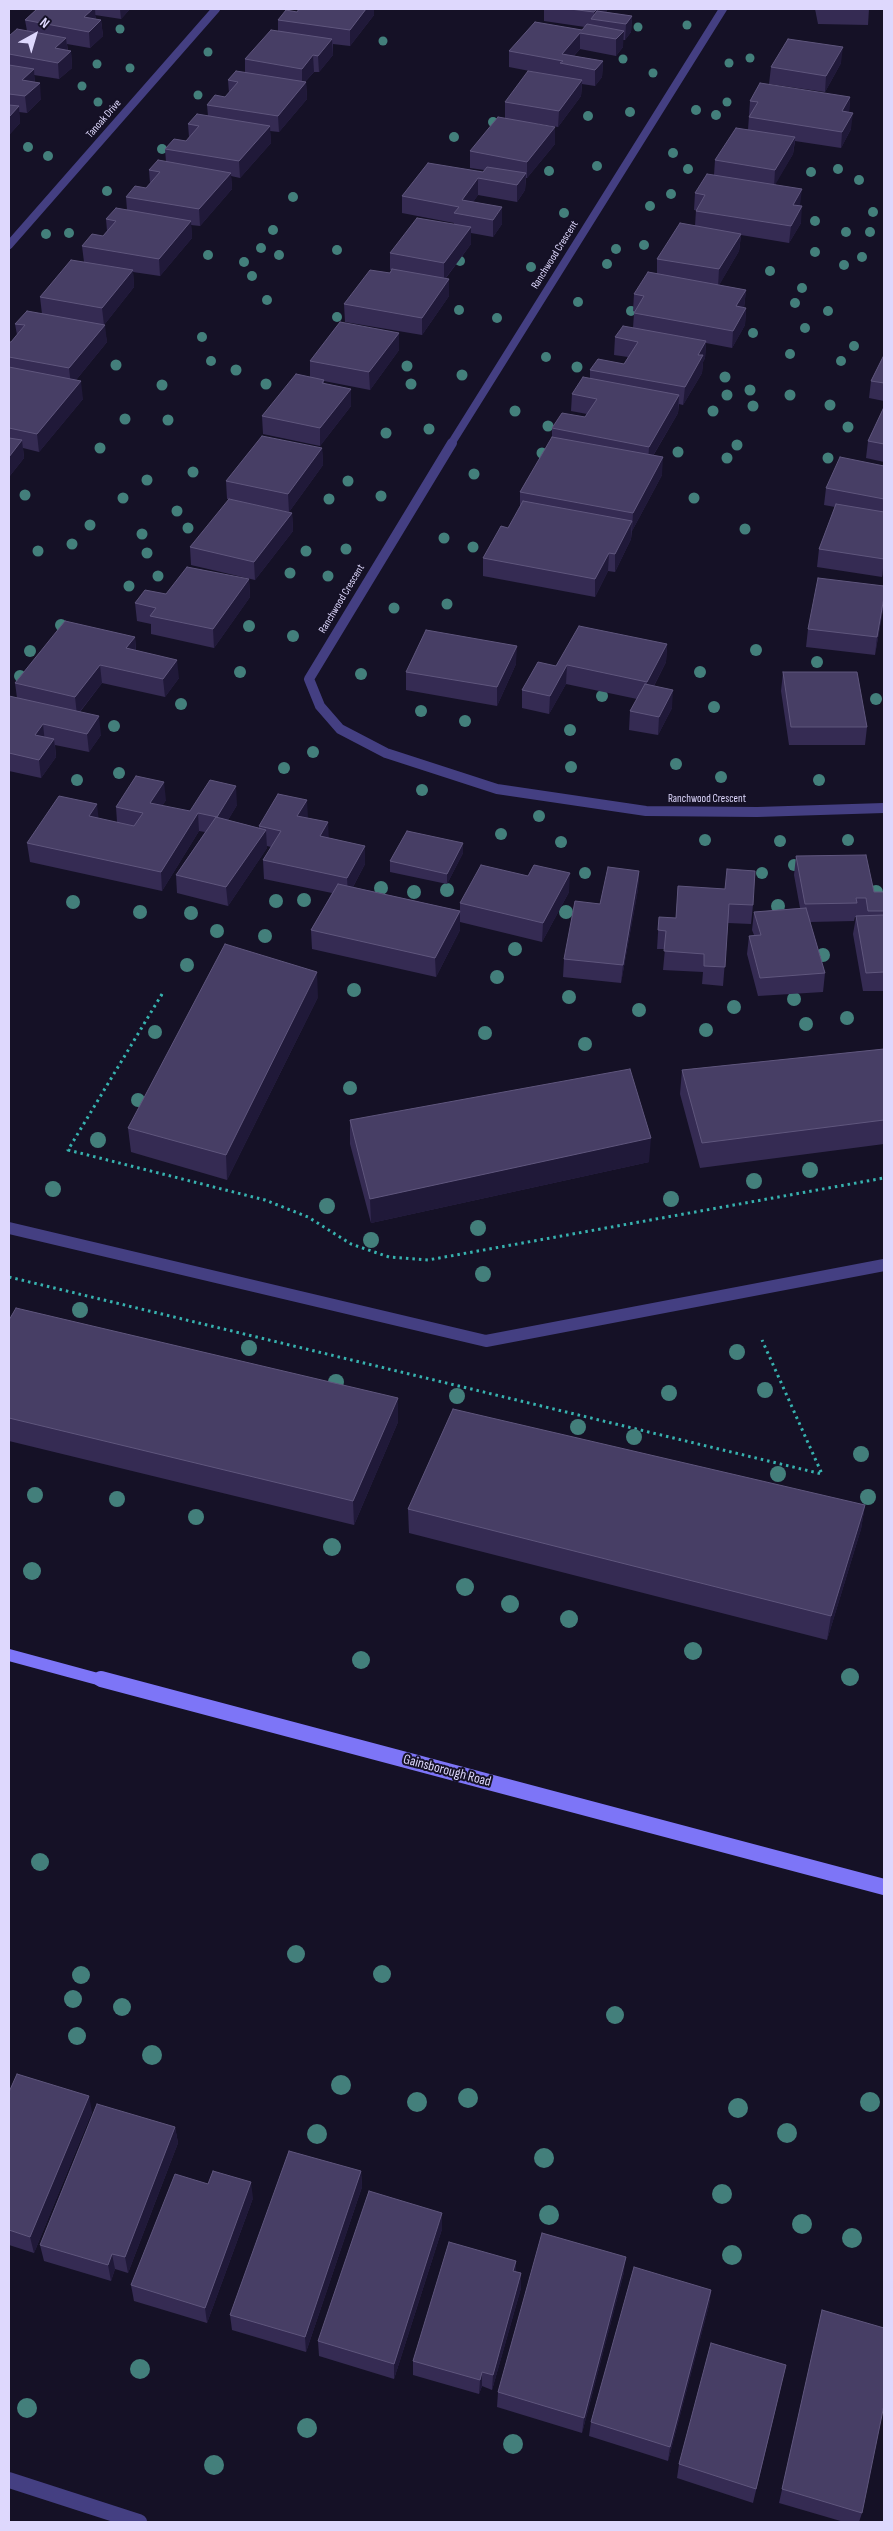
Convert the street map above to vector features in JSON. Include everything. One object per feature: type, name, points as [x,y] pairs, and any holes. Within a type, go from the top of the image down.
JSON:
[{"type":"main road","name":"Gainsborough Road","points":[[9,1655],[884,1887]]},
{"type":"street","name":"Tanoak Drive","points":[[9,245],[216,9]]},
{"type":"street","name":"Ranchwood Crescent","points":[[723,9],[409,512],[309,679],[320,706],[340,729],[386,753],[497,789],[646,811],[757,812],[884,808]]},
{"type":"street","points":[[9,1228],[486,1341],[884,1265]]},
{"type":"street","points":[[9,2480],[139,2522]]},
{"type":"path","points":[[163,993],[68,1150],[265,1200],[308,1217],[351,1244],[390,1257],[428,1260],[884,1178]]},
{"type":"path","points":[[9,1277],[822,1474],[762,1340]]},
{"type":"building","points":[[37,9],[93,9],[84,17],[101,20],[89,32],[25,20]]},
{"type":"building","points":[[299,9],[366,9],[350,30],[278,20],[286,10],[297,12]]},
{"type":"building","points":[[570,9],[597,9],[594,12]]},
{"type":"building","points":[[597,11],[632,16],[626,24],[591,19]]},
{"type":"building","points":[[535,22],[582,30],[587,24],[624,31],[616,39],[580,33],[562,54],[603,61],[595,70],[560,63],[563,61],[509,51]]},
{"type":"building","points":[[17,29],[66,38],[55,48],[71,51],[58,63],[9,54],[9,36]]},
{"type":"building","points":[[271,30],[332,39],[318,56],[313,55],[302,69],[245,59]]},
{"type":"building","points":[[788,39],[843,47],[826,76],[771,67]]},
{"type":"building","points":[[9,65],[34,69],[22,80],[40,83],[25,96],[9,94]]},
{"type":"building","points":[[236,71],[306,82],[278,116],[207,105],[215,95],[225,97],[238,82],[228,80]]},
{"type":"building","points":[[528,71],[582,80],[559,111],[505,102]]},
{"type":"building","points":[[760,83],[850,97],[842,111],[853,113],[842,132],[749,117],[758,102],[750,101]]},
{"type":"building","points":[[9,105],[19,106],[9,117]]},
{"type":"building","points":[[197,114],[270,126],[239,161],[165,149],[174,139],[186,141],[199,126],[188,124]]},
{"type":"building","points":[[498,117],[555,127],[527,162],[470,151]]},
{"type":"building","points":[[736,128],[795,137],[775,170],[715,160]]},
{"type":"building","points":[[158,160],[231,173],[199,209],[126,197],[135,186],[146,188],[160,172],[149,170]]},
{"type":"building","points":[[428,163],[483,172],[487,167],[526,173],[517,185],[478,178],[462,200],[502,207],[493,220],[454,213],[459,207],[402,196]]},
{"type":"building","points":[[707,174],[802,189],[793,205],[802,206],[791,226],[696,211],[705,195],[695,193]]},
{"type":"building","points":[[116,208],[191,221],[159,259],[82,246],[92,234],[103,236],[116,221],[106,219]]},
{"type":"building","points":[[417,218],[471,227],[444,263],[390,253]]},
{"type":"building","points":[[680,223],[741,234],[719,269],[657,259]]},
{"type":"building","points":[[71,260],[133,270],[102,308],[40,297]]},
{"type":"building","points":[[392,269],[449,279],[422,318],[344,304],[370,270],[390,273]]},
{"type":"building","points":[[648,272],[746,290],[736,306],[746,308],[733,331],[634,313],[644,296],[634,294]]},
{"type":"building","points":[[27,311],[105,325],[69,368],[9,357],[9,342],[25,325],[15,324]]},
{"type":"building","points":[[340,322],[399,333],[369,372],[310,361]]},
{"type":"building","points":[[623,326],[706,341],[698,355],[703,355],[685,387],[590,370],[598,359],[624,364],[638,342],[615,337]]},
{"type":"building","points":[[884,355],[884,383],[871,381]]},
{"type":"building","points":[[9,367],[81,381],[37,434],[9,428]]},
{"type":"building","points":[[296,374],[324,380],[322,383],[351,389],[320,428],[262,416]]},
{"type":"building","points":[[583,377],[679,395],[649,447],[552,428],[562,413],[585,417],[597,399],[572,394]]},
{"type":"building","points":[[884,407],[884,444],[868,441]]},
{"type":"building","points":[[262,436],[322,448],[288,494],[226,481]]},
{"type":"building","points":[[552,437],[663,457],[633,513],[520,492]]},
{"type":"building","points":[[9,438],[22,440],[9,457]]},
{"type":"building","points":[[840,457],[884,466],[884,499],[826,488]]},
{"type":"building","points":[[229,499],[292,513],[254,562],[190,547]]},
{"type":"building","points":[[523,501],[632,521],[615,554],[609,553],[595,579],[483,558],[501,526],[508,528]]},
{"type":"building","points":[[836,504],[884,512],[884,559],[819,549]]},
{"type":"building","points":[[187,567],[249,579],[213,629],[150,616],[156,608],[135,603],[145,590],[166,594]]},
{"type":"building","points":[[818,578],[884,586],[877,637],[808,629]]},
{"type":"building","points":[[65,621],[135,637],[126,648],[177,660],[163,679],[100,665],[75,697],[15,683]]},
{"type":"building","points":[[579,626],[667,644],[647,682],[567,665],[550,696],[522,690],[538,662],[556,666]]},
{"type":"building","points":[[426,630],[517,646],[497,687],[406,672]]},
{"type":"building","points":[[783,672],[857,672],[867,727],[791,727]]},
{"type":"building","points":[[645,684],[673,690],[659,717],[630,711]]},
{"type":"building","points":[[9,696],[99,716],[87,734],[43,724],[35,735],[54,739],[39,760],[9,753]]},
{"type":"building","points":[[136,776],[164,782],[150,803],[190,811],[210,780],[236,786],[217,817],[198,813],[161,872],[27,843],[59,796],[97,804],[89,816],[134,826],[143,813],[116,807]]},
{"type":"building","points":[[278,794],[307,800],[297,816],[328,822],[320,836],[365,846],[347,878],[263,860],[281,831],[259,826]]},
{"type":"building","points":[[216,817],[266,830],[226,887],[176,875]]},
{"type":"building","points":[[407,831],[463,843],[447,874],[390,861]]},
{"type":"building","points":[[866,855],[874,892],[884,892],[884,911],[868,911],[866,898],[856,898],[857,903],[805,904],[796,856]]},
{"type":"building","points":[[481,865],[528,876],[534,865],[570,873],[543,923],[460,903]]},
{"type":"building","points":[[608,867],[639,871],[623,965],[564,959],[575,901],[600,904]]},
{"type":"building","points":[[727,869],[755,871],[753,905],[729,904],[725,967],[704,966],[704,954],[664,951],[666,931],[658,930],[659,917],[676,918],[678,886],[725,889]]},
{"type":"building","points":[[338,884],[460,911],[435,958],[311,930]]},
{"type":"building","points":[[806,908],[825,973],[760,978],[749,936],[761,935],[754,912]]},
{"type":"building","points":[[884,915],[884,972],[866,973],[856,916]]},
{"type":"building","points":[[225,944],[317,972],[226,1155],[128,1128]]},
{"type":"building","points":[[884,1049],[884,1120],[702,1143],[682,1070]]},
{"type":"building","points":[[630,1069],[651,1138],[370,1199],[350,1120]]},
{"type":"building","points":[[16,1308],[398,1398],[353,1501],[9,1418],[9,1320]]},
{"type":"building","points":[[453,1409],[865,1505],[831,1616],[408,1509]]},
{"type":"building","points":[[17,2074],[89,2096],[30,2237],[9,2230],[9,2092]]},
{"type":"building","points":[[97,2104],[175,2127],[125,2257],[112,2254],[108,2265],[40,2245]]},
{"type":"building","points":[[289,2151],[361,2171],[305,2337],[230,2315]]},
{"type":"building","points":[[213,2171],[251,2182],[205,2308],[131,2285],[175,2174],[208,2184]]},
{"type":"building","points":[[369,2191],[442,2213],[394,2364],[318,2341]]},
{"type":"building","points":[[542,2233],[626,2257],[584,2418],[498,2392]]},
{"type":"building","points":[[449,2242],[516,2261],[513,2271],[521,2273],[493,2375],[482,2372],[480,2380],[413,2361]]},
{"type":"building","points":[[634,2267],[711,2290],[670,2447],[591,2422]]},
{"type":"building","points":[[822,2310],[884,2328],[884,2405],[862,2513],[782,2489]]},
{"type":"building","points":[[711,2343],[786,2365],[756,2489],[679,2464]]}]
